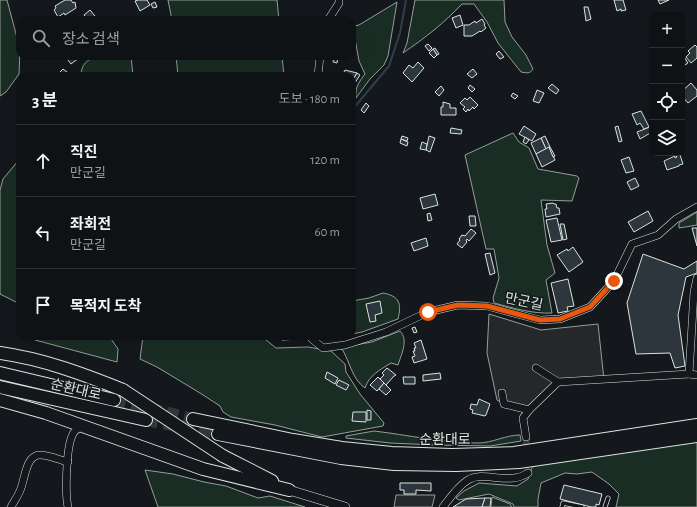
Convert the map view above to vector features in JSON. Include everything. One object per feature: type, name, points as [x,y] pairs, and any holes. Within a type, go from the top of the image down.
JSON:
[{"type":"highway","points":[[0,353],[21,356],[85,375],[123,390],[223,456],[289,490]]},
{"type":"highway","name":"순환대로","points":[[0,372],[114,400]]},
{"type":"highway","name":"순환대로","points":[[0,387],[146,420]]},
{"type":"highway","points":[[0,400],[46,413],[203,470],[289,490]]},
{"type":"highway","name":"순환대로","points":[[193,418],[293,440],[342,448],[392,453],[452,455],[514,453],[697,425]]},
{"type":"highway","name":"순환대로","points":[[218,434],[341,458],[394,464],[456,465],[519,462],[697,436]]},
{"type":"street","points":[[331,16],[339,3],[339,0]]},
{"type":"street","points":[[318,72],[320,60]]},
{"type":"street","name":"만군길","points":[[313,340],[323,348],[345,345],[386,332],[428,312],[458,305],[487,306],[540,320],[560,319],[590,307],[614,281],[632,244],[658,235],[676,219],[697,207]]},
{"type":"street","points":[[536,368],[558,382],[693,374],[694,292],[697,278]]},
{"type":"street","points":[[526,437],[524,418],[529,410],[558,382]]},
{"type":"street","points":[[502,393],[504,404],[529,410]]},
{"type":"street","points":[[68,507],[66,479],[71,440],[73,433],[82,426]]},
{"type":"street","points":[[11,507],[21,489],[26,468],[34,457],[40,455],[68,462]]},
{"type":"street","points":[[443,507],[458,488],[469,479],[481,477],[513,479],[523,477],[528,473]]},
{"type":"street","points":[[289,490],[346,507]]},
{"type":"lane","points":[[605,507],[608,498]]},
{"type":"lane","points":[[562,507],[563,503],[582,507]]},
{"type":"green space","points":[[0,0],[7,0],[16,34],[16,60],[20,60],[19,72],[16,72],[16,78],[6,92],[0,96]]},
{"type":"green space","points":[[168,0],[277,0],[279,16],[171,16]]},
{"type":"green space","points":[[415,0],[504,0],[505,22],[512,37],[526,55],[533,69],[528,73],[521,72],[498,43],[487,22],[474,4],[462,4],[434,30],[403,53],[407,43]]},
{"type":"green space","points":[[397,2],[388,56],[384,65],[370,79],[356,98],[358,85],[365,74],[359,61],[356,44],[356,26]]},
{"type":"green space","points":[[89,60],[131,60],[133,72],[81,72],[85,63]]},
{"type":"green space","points":[[176,60],[282,60],[284,72],[178,72]]},
{"type":"green space","points":[[513,133],[519,142],[529,148],[538,169],[577,176],[579,178],[572,201],[541,200],[547,245],[555,273],[546,280],[552,313],[530,312],[494,303],[493,298],[499,278],[494,249],[486,249],[465,155]]},
{"type":"green space","points":[[16,163],[16,302],[0,294],[0,190],[3,179]]},
{"type":"green space","points":[[697,212],[697,225],[679,228],[679,223]]},
{"type":"green space","points":[[383,293],[396,298],[400,309],[398,319],[356,333],[356,300]]},
{"type":"green space","points":[[400,331],[403,335],[404,343],[398,365],[391,363],[379,371],[372,376],[365,388],[354,375],[342,349],[349,346],[372,342]]},
{"type":"green space","points":[[35,340],[112,340],[118,349],[117,362]]},
{"type":"green space","points":[[142,340],[266,340],[276,348],[308,347],[331,351],[345,364],[346,372],[360,394],[384,423],[383,426],[322,437],[275,425],[231,417],[223,412],[220,406],[200,393],[157,367],[140,359]]},
{"type":"green space","points":[[374,431],[465,443],[483,443],[520,435],[521,441],[490,446],[390,443],[346,438],[346,436]]},
{"type":"green space","points":[[697,442],[697,507],[616,507],[619,494],[609,484],[592,472],[577,474],[565,473],[541,483],[538,507],[514,507],[513,504],[489,494],[459,500],[456,498],[464,491],[479,483],[517,486],[528,479],[533,465]]},
{"type":"green space","points":[[145,470],[173,474],[226,486],[258,498],[270,496],[305,507],[158,507]]},
{"type":"green space","points":[[492,497],[510,504],[512,507],[491,507]]},
{"type":"shaded area","points":[[489,314],[541,330],[598,324],[604,380],[558,382],[529,410],[504,404],[497,400],[487,353]]},
{"type":"shaded area","points":[[396,495],[435,495],[432,507],[394,507]]},
{"type":"building","points":[[65,0],[71,0],[73,3],[75,2],[76,8],[65,15],[64,13],[57,16],[54,10],[56,8],[55,6]]},
{"type":"building","points":[[147,0],[150,5],[140,11],[135,1]]},
{"type":"building","points":[[614,0],[623,0],[626,10],[621,11],[621,9],[617,11]]},
{"type":"building","points":[[658,0],[669,0],[660,4]]},
{"type":"building","points":[[155,2],[157,7],[153,8],[151,4]]},
{"type":"building","points":[[584,7],[588,7],[591,19],[586,21]]},
{"type":"building","points":[[90,10],[95,16],[85,16],[84,15]]},
{"type":"building","points":[[460,15],[463,25],[456,28],[452,18]]},
{"type":"building","points":[[482,19],[486,28],[472,36],[464,36],[464,25],[469,25],[475,21],[476,23]]},
{"type":"building","points":[[428,44],[432,48],[429,51],[425,46]]},
{"type":"building","points":[[695,45],[697,47],[697,58],[691,63],[686,57],[690,53],[688,51]]},
{"type":"building","points":[[435,48],[439,54],[437,55],[433,49]]},
{"type":"building","points":[[433,49],[437,55],[434,58],[429,53]]},
{"type":"building","points":[[499,51],[504,57],[500,59],[496,54]]},
{"type":"building","points":[[685,58],[688,63],[685,65]]},
{"type":"building","points":[[68,60],[76,60],[71,64]]},
{"type":"building","points":[[333,60],[338,60],[337,63],[333,62]]},
{"type":"building","points":[[418,62],[424,68],[412,82],[403,73],[409,65],[413,68]]},
{"type":"building","points":[[63,69],[67,72],[60,72]]},
{"type":"building","points":[[473,69],[477,74],[472,78],[467,74]]},
{"type":"building","points":[[357,73],[360,75],[356,81]]},
{"type":"building","points":[[691,83],[697,90],[697,96],[688,103],[685,100],[685,88]]},
{"type":"building","points":[[552,84],[559,90],[556,94],[548,88]]},
{"type":"building","points":[[470,85],[475,89],[472,92],[468,88]]},
{"type":"building","points":[[441,86],[444,90],[439,96],[435,92]]},
{"type":"building","points":[[537,90],[544,93],[539,103],[533,101]]},
{"type":"building","points":[[513,93],[518,96],[515,99],[511,96]]},
{"type":"building","points":[[470,97],[478,105],[469,111],[468,109],[466,112],[463,109],[465,107],[460,103],[465,98],[467,100]]},
{"type":"building","points":[[443,102],[450,104],[450,108],[456,108],[456,115],[441,115],[441,107],[443,107]]},
{"type":"building","points":[[366,103],[369,106],[364,113],[361,110]]},
{"type":"building","points":[[641,111],[649,127],[644,129],[640,123],[637,125],[632,114]]},
{"type":"building","points":[[524,126],[536,134],[532,141],[519,134]]},
{"type":"building","points":[[618,126],[622,141],[619,142],[615,127]]},
{"type":"building","points":[[649,127],[649,134],[640,139],[637,132]]},
{"type":"building","points":[[451,128],[462,130],[461,134],[450,133]]},
{"type":"building","points":[[402,136],[408,138],[407,141],[401,139]]},
{"type":"building","points":[[429,136],[435,138],[430,152],[426,150]]},
{"type":"building","points":[[545,136],[550,147],[546,149],[541,138]]},
{"type":"building","points":[[525,137],[529,140],[526,144],[523,142]]},
{"type":"building","points":[[541,138],[546,149],[536,154],[531,143]]},
{"type":"building","points":[[401,139],[408,142],[407,146],[400,143]]},
{"type":"building","points":[[422,142],[427,144],[426,150],[420,149]]},
{"type":"building","points":[[549,147],[555,160],[542,167],[536,154]]},
{"type":"building","points":[[550,147],[555,156],[553,157]]},
{"type":"building","points":[[675,156],[675,158],[677,157],[676,156],[680,156],[683,164],[667,170],[664,161]]},
{"type":"building","points":[[629,157],[634,171],[626,173],[621,160]]},
{"type":"building","points":[[635,178],[639,186],[631,190],[627,182]]},
{"type":"building","points":[[435,194],[438,205],[423,209],[420,198]]},
{"type":"building","points":[[546,204],[556,204],[557,208],[559,208],[560,214],[546,217]]},
{"type":"building","points":[[648,211],[653,221],[634,232],[628,222]]},
{"type":"building","points":[[430,213],[432,220],[428,221],[427,214]]},
{"type":"building","points":[[469,216],[475,216],[476,226],[470,226]]},
{"type":"building","points":[[557,218],[562,240],[551,242],[546,220]]},
{"type":"building","points":[[560,224],[564,224],[567,239],[563,240]]},
{"type":"building","points":[[692,228],[697,228],[697,246]]},
{"type":"building","points":[[471,229],[476,233],[469,241],[467,239],[467,242],[462,248],[457,244],[460,240],[459,239],[462,235],[465,236]]},
{"type":"building","points":[[426,238],[428,246],[414,251],[411,243]]},
{"type":"building","points":[[573,247],[583,262],[569,272],[557,255],[567,249],[568,251]]},
{"type":"building","points":[[490,253],[495,273],[490,275],[485,254]]},
{"type":"building","points":[[643,254],[684,269],[697,261],[697,273],[686,277],[678,315],[685,366],[675,368],[670,353],[636,354],[627,303]]},
{"type":"building","points":[[568,279],[574,306],[567,307],[568,311],[558,313],[551,283]]},
{"type":"building","points":[[380,301],[382,313],[375,315],[376,321],[370,322],[366,304]]},
{"type":"building","points":[[415,327],[417,332],[414,333],[412,328]]},
{"type":"building","points":[[421,340],[427,359],[414,363],[412,357],[415,356],[413,351],[415,351],[414,348],[416,348],[414,343]]},
{"type":"building","points":[[387,368],[396,375],[386,385],[380,379],[384,375],[382,373]]},
{"type":"building","points":[[327,372],[338,378],[335,384],[325,378]]},
{"type":"building","points":[[440,373],[441,379],[423,381],[423,375]]},
{"type":"building","points":[[378,377],[384,383],[377,391],[370,385]]},
{"type":"building","points":[[403,377],[415,377],[415,384],[404,384]]},
{"type":"building","points":[[339,380],[349,385],[346,390],[336,385]]},
{"type":"building","points":[[384,383],[391,390],[386,395],[379,389]]},
{"type":"building","points":[[479,399],[490,404],[485,416],[472,413],[473,410],[470,409],[471,404],[477,405]]},
{"type":"building","points":[[367,410],[371,411],[371,420],[367,420]]},
{"type":"building","points":[[353,412],[366,412],[366,422],[352,421]]},
{"type":"building","points":[[400,483],[431,483],[431,491],[416,490],[416,494],[404,494],[404,490],[400,490]]},
{"type":"building","points":[[564,485],[602,494],[599,505],[596,504],[596,507],[591,507],[560,499]]},
{"type":"building","points":[[485,498],[482,507],[453,507],[466,499]]},
{"type":"building","points":[[485,498],[491,498],[490,507],[482,507]]},
{"type":"waterway","points":[[356,105],[389,66],[400,33],[406,0]]},
{"type":"tunnel","points":[[114,400],[193,419]]},
{"type":"tunnel","points":[[146,420],[218,434]]},
{"type":"tunnel","points":[[526,437],[528,473]]},
{"type":"route","points":[[428,312],[458,305],[487,306],[540,320],[560,319],[590,307],[614,281]]}]
